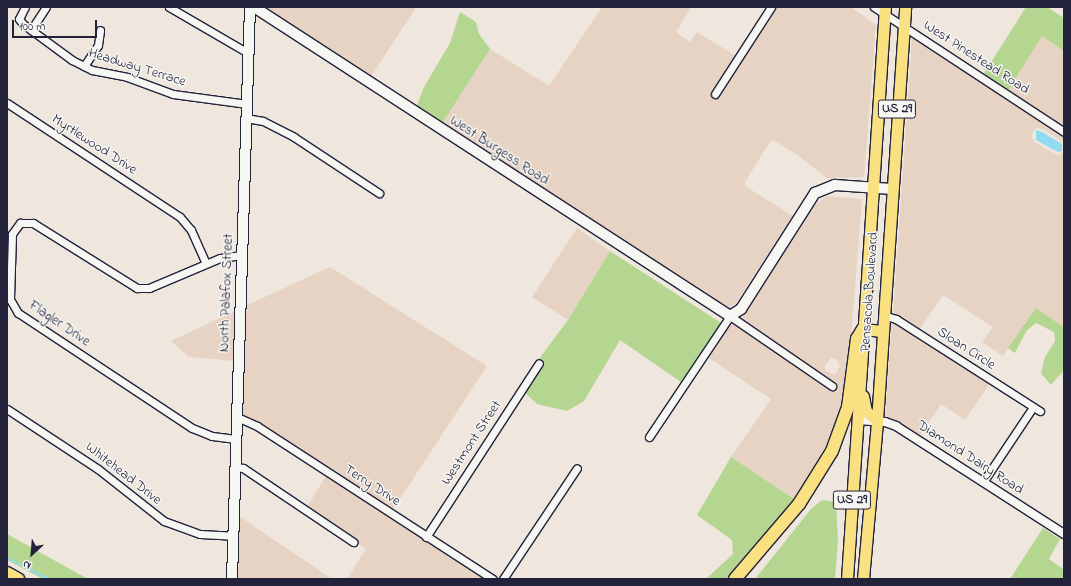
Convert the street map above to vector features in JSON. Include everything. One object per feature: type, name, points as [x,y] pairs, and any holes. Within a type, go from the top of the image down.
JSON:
[{"type":"highway","points":[[735,579],[799,504],[832,451],[848,407],[857,339],[865,329]]},
{"type":"highway","points":[[7,573],[18,579]]},
{"type":"main road","name":"North Palafox Street","points":[[232,579],[250,7]]},
{"type":"main road","name":"West Burgess Road","points":[[254,7],[730,316]]},
{"type":"main road","name":"Pensacola Boulevard","points":[[862,579],[878,421],[883,315],[905,7]]},
{"type":"main road","name":"Pensacola Boulevard","points":[[847,579],[857,420],[865,329],[866,278],[885,11]]},
{"type":"main road","points":[[730,316],[741,308],[815,193],[835,185],[892,189]]},
{"type":"main road","points":[[878,421],[866,411],[863,403],[865,329],[882,331]]},
{"type":"street","name":"Headway Terrace","points":[[25,7],[19,19],[31,30],[84,66],[127,77],[173,94],[247,104]]},
{"type":"street","points":[[31,30],[46,7]]},
{"type":"street","points":[[169,7],[248,53]]},
{"type":"street","points":[[715,94],[771,7]]},
{"type":"street","name":"West Pinestead Road","points":[[874,7],[885,11],[903,26],[1064,132]]},
{"type":"street","points":[[84,66],[98,44],[100,30]]},
{"type":"street","name":"Myrtlewood Drive","points":[[7,103],[167,208],[186,223],[206,263]]},
{"type":"street","points":[[246,118],[263,122],[294,137],[379,193]]},
{"type":"street","name":"Flagler Drive","points":[[236,439],[212,436],[192,428],[18,313],[10,299],[12,234],[16,226],[24,222],[33,222],[137,288],[149,288],[224,256],[242,255]]},
{"type":"street","name":"Sloan Circle","points":[[883,315],[896,319],[1036,409],[983,482]]},
{"type":"street","points":[[649,437],[730,316]]},
{"type":"street","name":"West Burgess Road","points":[[730,316],[832,386]]},
{"type":"street","name":"Westmont Street","points":[[426,537],[539,363]]},
{"type":"street","name":"Whitehead Drive","points":[[7,409],[98,469],[164,521],[200,534],[233,536]]},
{"type":"street","name":"Terry Drive","points":[[237,417],[257,426],[426,537],[493,579]]},
{"type":"street","name":"Diamond Dairy Road","points":[[857,420],[878,421],[896,426],[1064,534]]},
{"type":"street","points":[[235,467],[243,468],[353,542]]},
{"type":"street","points":[[502,579],[576,468]]},
{"type":"shaded area","points":[[262,7],[412,7],[415,9],[370,78]]},
{"type":"shaded area","points":[[602,7],[691,7],[676,32],[690,42],[697,32],[736,56],[711,95],[716,98],[775,7],[851,7],[876,25],[864,177],[827,178],[796,154],[773,140],[770,142],[745,182],[745,186],[793,216],[735,304],[729,307],[718,304],[441,125],[490,49],[549,86]]},
{"type":"shaded area","points":[[912,36],[1064,136],[1064,143],[1043,129],[1036,128],[1031,134],[1034,142],[1057,155],[1064,153],[1064,327],[1036,308],[1003,356],[982,342],[993,327],[943,295],[919,330],[893,315]]},
{"type":"shaded area","points":[[1042,36],[1064,51],[1064,121],[1061,126],[1008,91]]},
{"type":"shaded area","points":[[827,196],[862,199],[847,389],[827,444],[794,499],[731,457],[771,399],[706,356],[727,326],[735,324],[833,390],[836,385],[741,319],[814,206]],"holes":[[[831,358],[836,359],[840,366],[835,375],[825,370],[825,365]]]},
{"type":"shaded area","points":[[577,228],[610,251],[568,320],[532,297]]},
{"type":"shaded area","points":[[330,267],[487,366],[392,511],[258,423],[240,414],[243,307]]},
{"type":"shaded area","points":[[237,310],[235,361],[189,357],[171,341]]},
{"type":"shaded area","points":[[892,321],[990,383],[965,420],[941,404],[919,437],[885,419]]},
{"type":"shaded area","points":[[326,476],[487,579],[347,579],[366,549],[307,507]]},
{"type":"shaded area","points":[[236,514],[332,579],[235,579]]},
{"type":"green space","points":[[1026,7],[1047,7],[1064,18],[1064,51],[1042,36],[1008,91],[983,75]]},
{"type":"green space","points":[[460,12],[476,22],[479,34],[490,49],[441,125],[416,108],[424,87],[450,43]]},
{"type":"green space","points":[[610,251],[721,323],[681,382],[620,340],[584,401],[567,411],[537,404],[524,392],[543,362],[539,359],[568,320]]},
{"type":"green space","points":[[1036,308],[1064,327],[1064,370],[1051,385],[1041,373],[1045,357],[1055,341],[1054,332],[1036,323],[1027,330],[1015,353],[1008,348]]},
{"type":"green space","points":[[731,457],[794,499],[729,579],[706,579],[733,554],[732,540],[697,515]]},
{"type":"green space","points":[[822,500],[836,502],[838,541],[835,579],[755,579],[811,509]]},
{"type":"green space","points":[[1043,528],[1060,539],[1049,559],[1064,570],[1064,579],[1010,579]]},
{"type":"green space","points":[[7,534],[88,579],[43,579],[7,560]]},
{"type":"water","points":[[1036,130],[1062,144],[1062,151],[1058,152],[1036,140]]},
{"type":"waterway","points":[[7,558],[49,579]]}]
